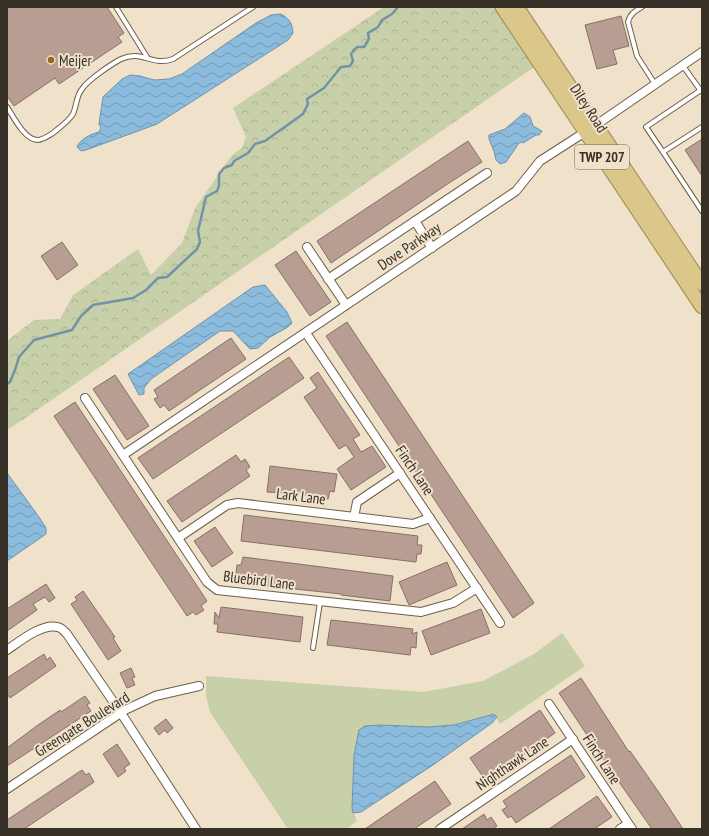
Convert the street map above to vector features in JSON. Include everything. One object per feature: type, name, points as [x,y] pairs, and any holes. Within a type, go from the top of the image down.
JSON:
[{"type":"highway","name":"Diley Road","points":[[502,7],[591,128],[702,284]]},
{"type":"highway","name":"Diley Road","points":[[517,7],[702,308]]},
{"type":"street","name":"Dove Parkway","points":[[123,455],[516,191],[540,161],[702,52]]},
{"type":"street","points":[[328,279],[487,173]]},
{"type":"street","points":[[415,221],[432,248]]},
{"type":"street","points":[[307,246],[346,306]]},
{"type":"street","name":"Finch Lane","points":[[306,332],[500,623]]},
{"type":"street","name":"Bluebird Lane","points":[[85,398],[207,582],[217,590],[421,612],[453,603],[477,588]]},
{"type":"street","points":[[354,517],[357,502],[400,473]]},
{"type":"street","name":"Lark Lane","points":[[178,538],[227,505],[238,503],[413,524],[430,518]]},
{"type":"street","points":[[7,650],[42,628],[51,626],[58,627],[67,634],[122,713],[196,829]]},
{"type":"street","name":"Greengate Boulevard","points":[[7,789],[122,713],[155,696],[199,686]]},
{"type":"street","name":"Finch Lane","points":[[550,704],[630,826]]},
{"type":"street","name":"Nighthawk Lane","points":[[440,829],[573,739]]},
{"type":"street","points":[[620,829],[630,826]]},
{"type":"lane","points":[[116,7],[147,57]]},
{"type":"lane","points":[[7,107],[26,134],[36,140],[41,139],[58,129],[69,119],[76,106],[77,97],[82,88],[91,79],[121,60],[133,55],[147,57],[160,62],[173,59],[253,7]]},
{"type":"lane","points":[[642,7],[629,16],[628,22],[637,56],[655,84]]},
{"type":"lane","points":[[682,65],[701,91],[646,127],[702,211]]},
{"type":"lane","points":[[663,152],[702,127]]},
{"type":"lane","points":[[313,648],[320,602]]},
{"type":"green space","points":[[384,7],[497,7],[537,65],[7,430],[7,341],[34,320],[60,319],[73,295],[138,249],[151,275],[182,243],[195,208],[232,155],[242,148],[246,137],[233,108]]},
{"type":"green space","points":[[562,633],[585,666],[500,724],[494,714],[454,725],[428,727],[365,726],[359,730],[354,755],[352,808],[357,821],[346,829],[288,829],[210,712],[206,696],[206,676],[423,692],[483,681],[534,654]]},
{"type":"water","points":[[281,14],[287,18],[292,27],[293,33],[288,40],[157,124],[86,150],[81,151],[77,147],[78,144],[86,137],[99,132],[101,128],[99,124],[103,97],[122,79],[130,75],[154,80],[169,79],[182,74],[256,23],[271,15]]},
{"type":"water","points":[[524,113],[530,117],[533,126],[542,131],[539,135],[536,135],[523,143],[519,143],[506,162],[500,164],[496,160],[489,135],[505,129]]},
{"type":"water","points":[[265,285],[287,312],[292,323],[288,327],[270,337],[258,348],[250,349],[233,331],[220,331],[151,379],[144,388],[144,394],[139,395],[128,374],[253,287]]},
{"type":"water","points":[[7,473],[39,517],[46,528],[46,534],[7,561]]},
{"type":"water","points":[[494,714],[497,717],[492,723],[433,765],[361,812],[353,813],[354,755],[359,730],[365,726],[380,725],[428,727],[454,725]]},
{"type":"building","name":"Meijer","points":[[7,7],[107,7],[124,33],[118,37],[122,42],[59,84],[55,78],[14,106],[7,96]]},
{"type":"building","points":[[621,16],[629,46],[613,50],[617,64],[597,69],[585,25]]},
{"type":"building","points":[[702,139],[702,176],[685,150]]},
{"type":"building","points":[[468,141],[482,162],[331,263],[317,241]]},
{"type":"building","points":[[62,242],[78,265],[57,280],[41,256]]},
{"type":"building","points":[[296,251],[331,302],[310,316],[275,265]]},
{"type":"building","points":[[347,322],[534,603],[513,618],[326,336]]},
{"type":"building","points":[[231,338],[246,359],[169,411],[164,405],[160,408],[154,399],[158,397],[154,390]]},
{"type":"building","points":[[289,357],[304,378],[153,479],[138,458]]},
{"type":"building","points":[[318,372],[360,435],[353,439],[361,452],[372,446],[386,467],[351,490],[337,469],[354,457],[346,445],[339,449],[304,397],[317,388],[310,378]]},
{"type":"building","points":[[115,375],[149,426],[127,440],[93,389]]},
{"type":"building","points":[[75,402],[207,601],[201,606],[204,610],[196,615],[193,612],[187,616],[54,416]]},
{"type":"building","points":[[236,455],[241,462],[245,459],[250,467],[246,470],[250,476],[182,522],[167,501]]},
{"type":"building","points":[[270,466],[337,474],[334,492],[330,491],[328,499],[300,494],[267,492]]},
{"type":"building","points":[[244,515],[418,536],[417,545],[422,545],[421,554],[417,554],[416,562],[241,541]]},
{"type":"building","points":[[215,527],[233,553],[212,567],[194,541]]},
{"type":"building","points":[[243,557],[393,576],[390,601],[240,583],[241,575],[236,574],[237,565],[241,565]]},
{"type":"building","points":[[447,562],[457,585],[409,605],[399,582]]},
{"type":"building","points":[[46,584],[55,598],[49,602],[45,597],[33,604],[37,610],[7,631],[7,609]]},
{"type":"building","points":[[83,591],[115,637],[113,638],[121,651],[108,660],[71,604],[77,600],[75,597]]},
{"type":"building","points":[[221,607],[303,617],[300,642],[217,632],[218,624],[214,624],[215,612],[219,618]]},
{"type":"building","points":[[481,609],[490,633],[431,655],[422,631]]},
{"type":"building","points":[[331,620],[413,629],[412,634],[417,632],[416,648],[411,647],[410,655],[327,645]]},
{"type":"building","points":[[44,654],[47,660],[50,657],[56,666],[10,698],[7,694],[7,678]]},
{"type":"building","points":[[131,668],[135,677],[132,678],[135,685],[127,688],[120,673]]},
{"type":"building","points":[[581,678],[629,752],[630,751],[683,829],[652,829],[605,762],[559,693]]},
{"type":"building","points":[[85,696],[90,703],[87,705],[91,711],[7,766],[7,748],[60,710],[61,712]]},
{"type":"building","points":[[540,710],[555,733],[486,781],[470,758]]},
{"type":"building","points":[[166,719],[173,728],[167,733],[165,730],[159,735],[154,728]]},
{"type":"building","points":[[117,744],[130,764],[124,768],[126,771],[118,777],[103,754]]},
{"type":"building","points":[[571,755],[585,777],[516,823],[511,816],[508,818],[502,810],[507,807],[503,801]]},
{"type":"building","points":[[82,770],[86,775],[89,773],[94,782],[24,829],[7,829],[7,820]]},
{"type":"building","points":[[435,781],[451,804],[414,829],[365,829]]},
{"type":"building","points":[[597,796],[612,817],[594,829],[549,829]]},
{"type":"building","points":[[484,814],[487,820],[491,817],[497,826],[492,829],[462,829]]},
{"type":"waterway","points":[[7,384],[10,382],[19,357],[34,340],[72,330],[81,316],[93,305],[133,298],[146,290],[158,278],[167,277],[197,249],[200,242],[198,231],[206,197],[217,191],[219,186],[219,174],[224,168],[232,165],[234,161],[248,153],[255,144],[265,141],[303,114],[308,104],[307,99],[324,88],[341,67],[350,66],[353,61],[351,54],[357,47],[364,47],[369,39],[368,33],[378,27],[382,20],[392,14],[398,7]]},
{"type":"place","name":"Meijer","points":[[51,60]]}]
